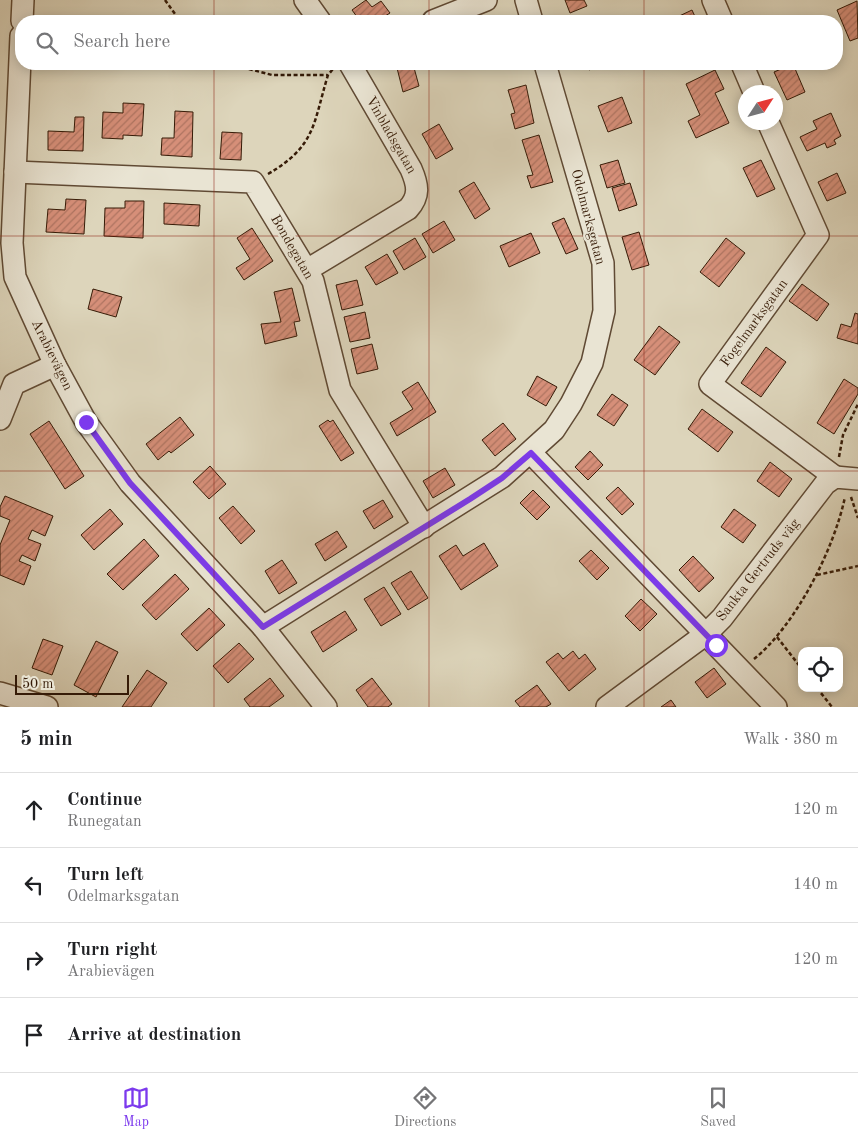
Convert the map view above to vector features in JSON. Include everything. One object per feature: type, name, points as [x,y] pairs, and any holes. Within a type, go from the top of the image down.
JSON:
[{"type":"street","points":[[22,15],[23,0]]},
{"type":"street","points":[[305,0],[316,15]]},
{"type":"street","points":[[449,15],[486,0]]},
{"type":"street","points":[[526,0],[530,15]]},
{"type":"street","points":[[713,0],[719,15]]},
{"type":"street","name":"Arabievägen","points":[[18,70],[10,177],[15,277],[55,365],[86,422],[130,483],[263,627],[326,707]]},
{"type":"street","name":"Vinbladsgatan","points":[[307,270],[408,210],[415,202],[418,192],[417,182],[412,169],[354,70]]},
{"type":"street","name":"Odelmarksgatan","points":[[263,627],[502,478],[554,430],[572,404],[592,363],[604,311],[603,263],[546,70]]},
{"type":"street","points":[[745,70],[751,85]]},
{"type":"street","name":"Fogelmarksgatan","points":[[772,130],[818,235],[710,384],[845,478]]},
{"type":"street","points":[[10,177],[254,182]]},
{"type":"street","name":"Bondegatan","points":[[254,182],[313,281],[340,390],[424,527]]},
{"type":"street","points":[[3,404],[14,384],[55,365]]},
{"type":"street","points":[[531,453],[776,707]]},
{"type":"street","name":"Sankta Gertruds väg","points":[[607,707],[706,634],[722,618],[818,493],[845,478]]},
{"type":"street","points":[[0,693],[47,707]]},
{"type":"path","points":[[165,0],[176,15]]},
{"type":"path","points":[[255,70],[272,74],[328,75]]},
{"type":"path","points":[[254,182],[289,162],[308,141],[328,75],[333,70]]},
{"type":"path","points":[[748,662],[758,656],[776,637],[817,575],[846,494],[845,478],[839,455],[843,435],[858,404]]},
{"type":"path","points":[[817,575],[858,566]]},
{"type":"path","points":[[776,637],[798,663]]},
{"type":"path","points":[[821,692],[832,707]]},
{"type":"building","points":[[366,0],[372,7],[381,1],[390,13],[387,15],[356,15],[352,10]]},
{"type":"building","points":[[565,0],[584,0],[587,6],[570,13]]},
{"type":"building","points":[[857,1],[858,38],[850,41],[843,24],[843,15],[839,15],[837,10]]},
{"type":"building","points":[[692,10],[694,15],[681,15]]},
{"type":"building","points":[[398,70],[415,70],[419,86],[403,92]]},
{"type":"building","points":[[715,70],[724,89],[715,93],[729,123],[696,138],[688,121],[700,115],[686,84]]},
{"type":"building","points":[[779,70],[796,70],[805,92],[787,100],[783,91],[783,85],[780,85],[774,72]]},
{"type":"building","points":[[526,85],[534,123],[515,129],[511,114],[515,113],[508,90]]},
{"type":"building","points":[[622,97],[632,123],[608,132],[598,106]]},
{"type":"building","points":[[123,103],[144,104],[142,136],[123,135],[123,139],[102,138],[103,112],[123,113]]},
{"type":"building","points":[[175,111],[193,112],[192,157],[161,155],[162,138],[174,138]]},
{"type":"building","points":[[831,113],[841,136],[834,140],[836,144],[827,148],[825,143],[807,151],[800,137],[817,129],[813,121]]},
{"type":"building","points":[[75,117],[84,117],[83,151],[48,150],[48,131],[74,132]]},
{"type":"building","points":[[439,124],[453,149],[436,159],[422,134]]},
{"type":"building","points":[[222,132],[242,133],[241,160],[220,159]]},
{"type":"building","points":[[539,135],[553,182],[531,188],[527,176],[533,175],[522,140]]},
{"type":"building","points":[[618,160],[625,183],[607,188],[600,165]]},
{"type":"building","points":[[761,160],[775,189],[757,197],[743,168]]},
{"type":"building","points":[[837,173],[846,193],[827,201],[818,182]]},
{"type":"building","points":[[474,182],[490,209],[475,219],[459,191]]},
{"type":"building","points":[[630,183],[637,205],[619,211],[612,188]]},
{"type":"building","points":[[66,199],[86,200],[84,234],[46,232],[48,209],[65,210]]},
{"type":"building","points":[[125,201],[144,201],[143,238],[104,236],[105,208],[125,208]]},
{"type":"building","points":[[164,203],[200,205],[199,226],[164,224]]},
{"type":"building","points":[[564,218],[578,249],[566,254],[552,223]]},
{"type":"building","points":[[444,221],[455,240],[433,253],[422,234]]},
{"type":"building","points":[[252,228],[273,261],[244,280],[236,268],[250,259],[237,238]]},
{"type":"building","points":[[639,232],[649,265],[632,270],[622,237]]},
{"type":"building","points":[[531,233],[540,253],[509,267],[500,246]]},
{"type":"building","points":[[415,238],[426,257],[404,270],[393,251]]},
{"type":"building","points":[[726,238],[745,253],[719,287],[700,272]]},
{"type":"building","points":[[387,254],[398,273],[376,285],[365,267]]},
{"type":"building","points":[[357,280],[363,305],[342,310],[336,285]]},
{"type":"building","points":[[802,284],[829,304],[817,321],[789,301]]},
{"type":"building","points":[[292,288],[300,321],[294,322],[297,336],[265,344],[261,324],[281,322],[274,292]]},
{"type":"building","points":[[93,289],[122,297],[116,317],[88,309]]},
{"type":"building","points":[[365,312],[370,338],[350,342],[344,317]]},
{"type":"building","points":[[855,313],[858,314],[858,344],[837,338],[841,324],[851,327]]},
{"type":"building","points":[[659,326],[680,342],[655,375],[634,360]]},
{"type":"building","points":[[372,344],[378,369],[357,374],[351,349]]},
{"type":"building","points":[[766,347],[786,362],[761,397],[741,383]]},
{"type":"building","points":[[537,376],[557,387],[546,406],[527,395]]},
{"type":"building","points":[[844,379],[858,388],[858,394],[834,434],[817,423]]},
{"type":"building","points":[[418,382],[436,412],[397,436],[390,423],[413,409],[402,392]]},
{"type":"building","points":[[612,394],[628,405],[614,426],[597,415]]},
{"type":"building","points":[[702,409],[733,432],[718,452],[688,429]]},
{"type":"building","points":[[180,417],[194,435],[171,453],[169,451],[158,460],[146,444]]},
{"type":"building","points":[[328,420],[330,422],[333,420],[354,453],[341,461],[319,426]]},
{"type":"building","points":[[49,421],[84,476],[65,489],[30,434]]},
{"type":"building","points":[[503,423],[516,439],[495,456],[482,440]]},
{"type":"building","points":[[590,451],[603,465],[588,480],[575,467]]},
{"type":"building","points":[[770,462],[792,479],[779,497],[757,481]]},
{"type":"building","points":[[210,466],[226,484],[209,499],[193,482]]},
{"type":"building","points":[[445,468],[455,485],[433,498],[423,481]]},
{"type":"building","points":[[618,487],[634,504],[622,515],[606,498]]},
{"type":"building","points":[[533,490],[550,507],[537,520],[520,503]]},
{"type":"building","points":[[5,496],[53,516],[45,536],[32,530],[28,539],[41,544],[35,561],[22,555],[19,561],[31,566],[24,585],[0,575],[0,545],[10,520],[0,516],[0,507]]},
{"type":"building","points":[[383,500],[393,517],[374,529],[363,511]]},
{"type":"building","points":[[233,506],[255,531],[241,544],[219,518]]},
{"type":"building","points":[[110,509],[123,524],[94,550],[81,535]]},
{"type":"building","points":[[734,509],[756,525],[743,543],[721,527]]},
{"type":"building","points":[[337,531],[347,547],[325,561],[315,544]]},
{"type":"building","points":[[144,539],[159,556],[123,590],[107,574]]},
{"type":"building","points":[[484,543],[498,566],[461,590],[439,556],[456,545],[463,556]]},
{"type":"building","points":[[591,550],[609,568],[597,580],[579,561]]},
{"type":"building","points":[[693,556],[714,578],[699,592],[679,570]]},
{"type":"building","points":[[282,560],[297,583],[279,594],[265,571]]},
{"type":"building","points":[[411,571],[428,598],[408,610],[391,583]]},
{"type":"building","points":[[175,574],[189,589],[156,620],[142,605]]},
{"type":"building","points":[[384,587],[401,614],[381,626],[364,599]]},
{"type":"building","points":[[641,599],[657,614],[640,631],[625,616]]},
{"type":"building","points":[[209,608],[225,625],[197,651],[181,634]]},
{"type":"building","points":[[345,611],[357,630],[323,652],[311,632]]},
{"type":"building","points":[[43,639],[63,646],[52,675],[32,668]]},
{"type":"building","points":[[96,641],[118,652],[96,697],[74,685]]},
{"type":"building","points":[[239,643],[254,659],[228,683],[213,666]]},
{"type":"building","points":[[573,651],[579,659],[585,654],[596,669],[569,691],[546,662],[558,653],[563,659]]},
{"type":"building","points":[[714,668],[726,684],[707,698],[695,682]]},
{"type":"building","points":[[147,670],[167,683],[151,707],[122,707]]},
{"type":"building","points":[[270,678],[284,696],[269,707],[250,707],[244,699]]},
{"type":"building","points":[[372,678],[392,704],[388,707],[368,707],[356,690]]},
{"type":"building","points":[[537,685],[551,704],[546,707],[520,707],[515,701]]},
{"type":"building","points":[[671,700],[676,707],[661,707]]},
{"type":"route","points":[[86,422],[130,483],[263,627],[470,499],[502,478],[531,453],[716,645]]}]
